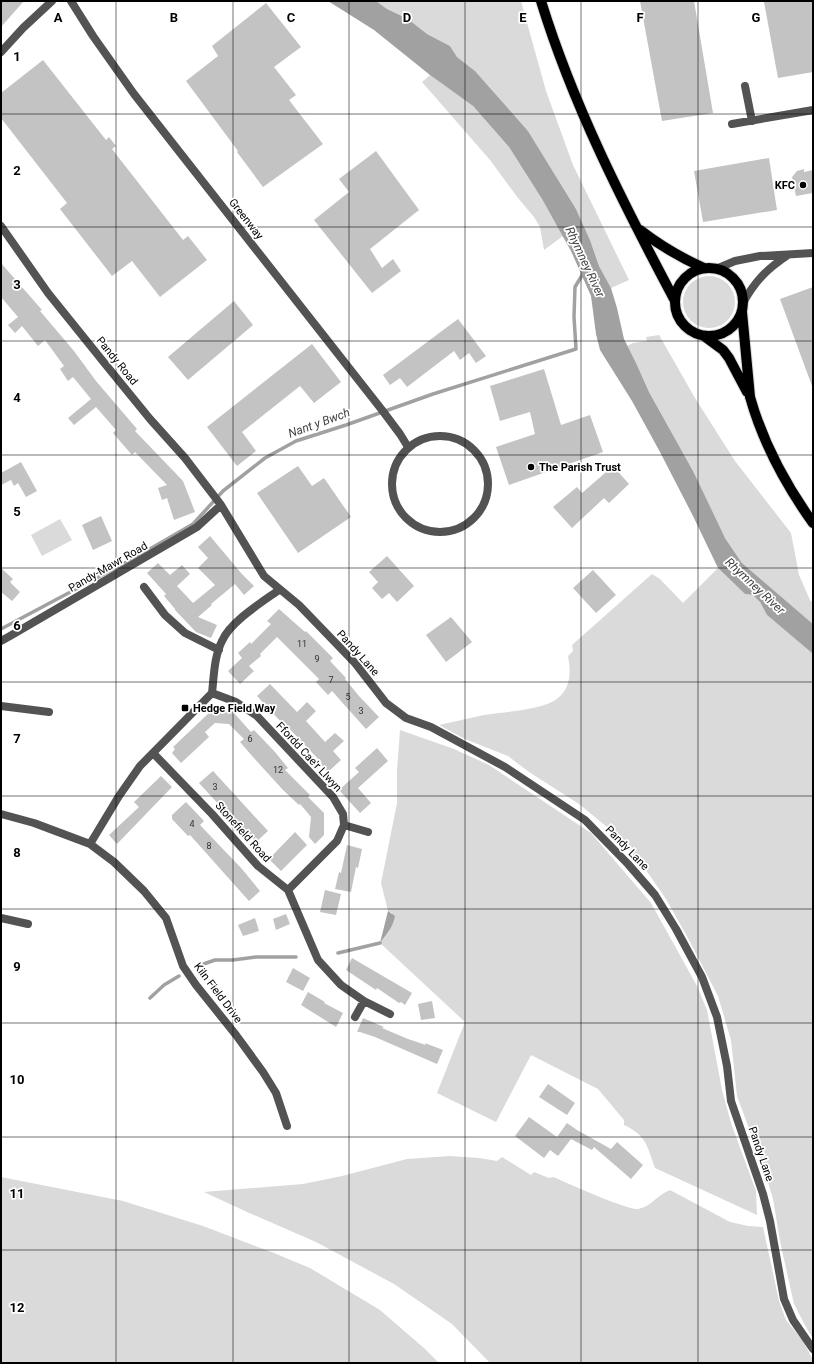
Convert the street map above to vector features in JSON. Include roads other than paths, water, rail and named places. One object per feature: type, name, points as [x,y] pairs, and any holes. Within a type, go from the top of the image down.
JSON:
[{"type":"main road","points":[[541,1],[586,124],[674,299],[675,309],[679,319],[685,328],[694,334],[714,336],[723,334],[738,321],[742,307]]},
{"type":"main road","points":[[639,229],[668,250],[704,268],[716,269],[727,273],[735,281],[741,291],[750,397]]},
{"type":"main road","points":[[674,299],[677,288],[684,278],[693,272],[704,268]]},
{"type":"main road","points":[[704,336],[723,350],[729,358],[750,397],[775,462],[813,523]]},
{"type":"street","points":[[1,52],[23,28],[52,1]]},
{"type":"street","name":"Greenway","points":[[71,1],[92,36],[134,94],[373,398],[408,447]]},
{"type":"street","points":[[745,86],[752,121]]},
{"type":"street","points":[[732,124],[813,110]]},
{"type":"street","name":"Pandy Road","points":[[1,226],[44,287],[72,323],[150,419],[185,458],[221,505]]},
{"type":"street","points":[[716,269],[736,261],[770,254],[788,255],[813,253]]},
{"type":"street","points":[[742,307],[759,278],[771,266],[788,255]]},
{"type":"street","points":[[436,435],[451,436],[465,442],[476,452],[485,464],[488,479],[488,494],[482,508],[473,520],[460,528],[445,532],[437,532],[416,526],[404,516],[395,503],[392,488],[393,473],[398,459],[408,447],[421,439],[428,437],[436,435]]},
{"type":"street","name":"Pandy Lane","points":[[221,505],[240,539],[264,576],[279,590],[299,605],[355,663],[386,702],[406,718],[431,726],[505,767],[585,820],[628,864],[655,895],[676,929],[702,978],[717,1016],[731,1101],[763,1194],[770,1221],[784,1299],[793,1320],[813,1349]]},
{"type":"street","name":"Pandy-Mawr Road","points":[[1,641],[197,528],[221,505]]},
{"type":"street","points":[[144,587],[165,615],[185,633],[219,650]]},
{"type":"street","points":[[90,844],[119,796],[140,766],[212,693],[215,663],[222,640],[244,616],[279,590]]},
{"type":"street","name":"Ffordd Cae'r Llwyn","points":[[212,693],[236,702],[257,716],[333,798],[343,814],[344,825]]},
{"type":"street","points":[[1,706],[49,712]]},
{"type":"street","name":"Stonefield Road","points":[[152,753],[212,814],[258,866],[288,890],[318,960],[341,985],[364,1001],[390,1014]]},
{"type":"street","name":"Kiln Field Drive","points":[[1,814],[34,823],[90,844],[114,862],[144,891],[166,918],[183,966],[196,985],[236,1035],[263,1072],[276,1093],[287,1126]]},
{"type":"street","points":[[288,890],[337,841],[344,825],[368,832]]},
{"type":"street","points":[[1,918],[28,924]]},
{"type":"street","points":[[356,1017],[364,1001]]},
{"type":"water","name":"Rhymney River","points":[[328,1],[376,1],[387,9],[408,19],[427,34],[450,46],[457,57],[475,71],[528,131],[576,209],[590,240],[599,266],[611,288],[624,339],[649,392],[693,471],[725,538],[742,563],[813,624],[813,654],[767,615],[760,602],[753,595],[745,594],[718,568],[660,452],[632,401],[600,350],[596,334],[591,296],[571,251],[542,199],[509,147],[473,106],[430,75],[374,30]]},
{"type":"water","points":[[388,911],[395,916],[393,924],[380,943]]},
{"type":"waterway","name":"Nant y Bwch","points":[[1,629],[136,557],[193,524],[223,491],[265,458],[296,441],[433,394],[576,349],[574,317],[575,287],[584,272]]},
{"type":"waterway","points":[[338,953],[380,943]]},
{"type":"waterway","points":[[195,967],[215,960],[233,960],[256,957],[296,957]]},
{"type":"waterway","points":[[150,998],[164,985],[179,976]]},
{"type":"place","name":"KFC","points":[[803,185]]},
{"type":"place","name":"The Parish Trust","points":[[531,467]]},
{"type":"place","name":"Hedge Field Way","points":[[185,708]]}]
